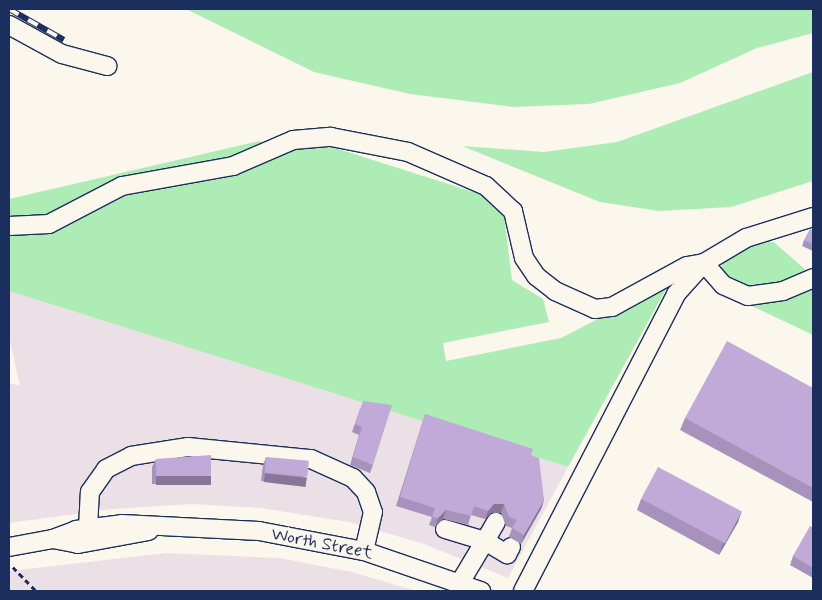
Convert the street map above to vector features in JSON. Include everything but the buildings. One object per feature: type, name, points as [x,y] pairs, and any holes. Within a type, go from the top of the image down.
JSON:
[{"type":"street","points":[[9,24],[62,54],[107,66]]},
{"type":"street","points":[[9,226],[49,224],[128,184],[233,166],[293,140],[331,137],[408,152],[486,186],[513,211],[524,258],[536,276],[555,292],[595,309],[612,307],[664,276],[704,263],[746,238],[813,217]]},
{"type":"street","points":[[704,263],[723,285],[748,296],[783,291],[813,278]]},
{"type":"street","points":[[523,591],[652,335],[676,294],[704,263]]},
{"type":"street","points":[[88,528],[90,492],[106,469],[131,456],[188,447],[311,459],[353,478],[366,492],[373,512],[364,551]]},
{"type":"street","points":[[461,582],[496,522]]},
{"type":"street","name":"Worth Street","points":[[9,547],[53,540],[88,528],[122,524],[157,528],[259,531],[364,551],[461,582],[481,591]]},
{"type":"street","name":"Worth Street","points":[[53,540],[78,544],[157,528]]},
{"type":"street","points":[[445,528],[485,542],[507,554],[511,547]]},
{"type":"path","points":[[14,567],[36,591]]},
{"type":"shaded area","points":[[9,291],[568,467],[508,578],[424,544],[349,522],[261,508],[192,504],[112,509],[9,523],[9,383],[20,386],[9,336]]},
{"type":"shaded area","points":[[167,553],[279,558],[352,572],[416,591],[9,591],[9,571]]},
{"type":"green space","points":[[186,9],[813,9],[813,33],[757,48],[680,83],[589,104],[513,107],[410,94],[314,72]]},
{"type":"green space","points":[[813,72],[813,181],[731,207],[659,211],[600,202],[462,146],[544,152],[617,142]]},
{"type":"green space","points":[[259,141],[288,149],[329,146],[486,196],[504,215],[512,280],[543,299],[549,322],[443,343],[446,361],[561,338],[670,282],[568,467],[9,291],[9,199]]},
{"type":"green space","points":[[764,239],[775,243],[808,272],[785,285],[747,288],[729,282],[720,272],[724,260]]},
{"type":"green space","points":[[813,287],[813,335],[750,305],[804,293]]},
{"type":"railway","points":[[9,9],[64,40]]}]
